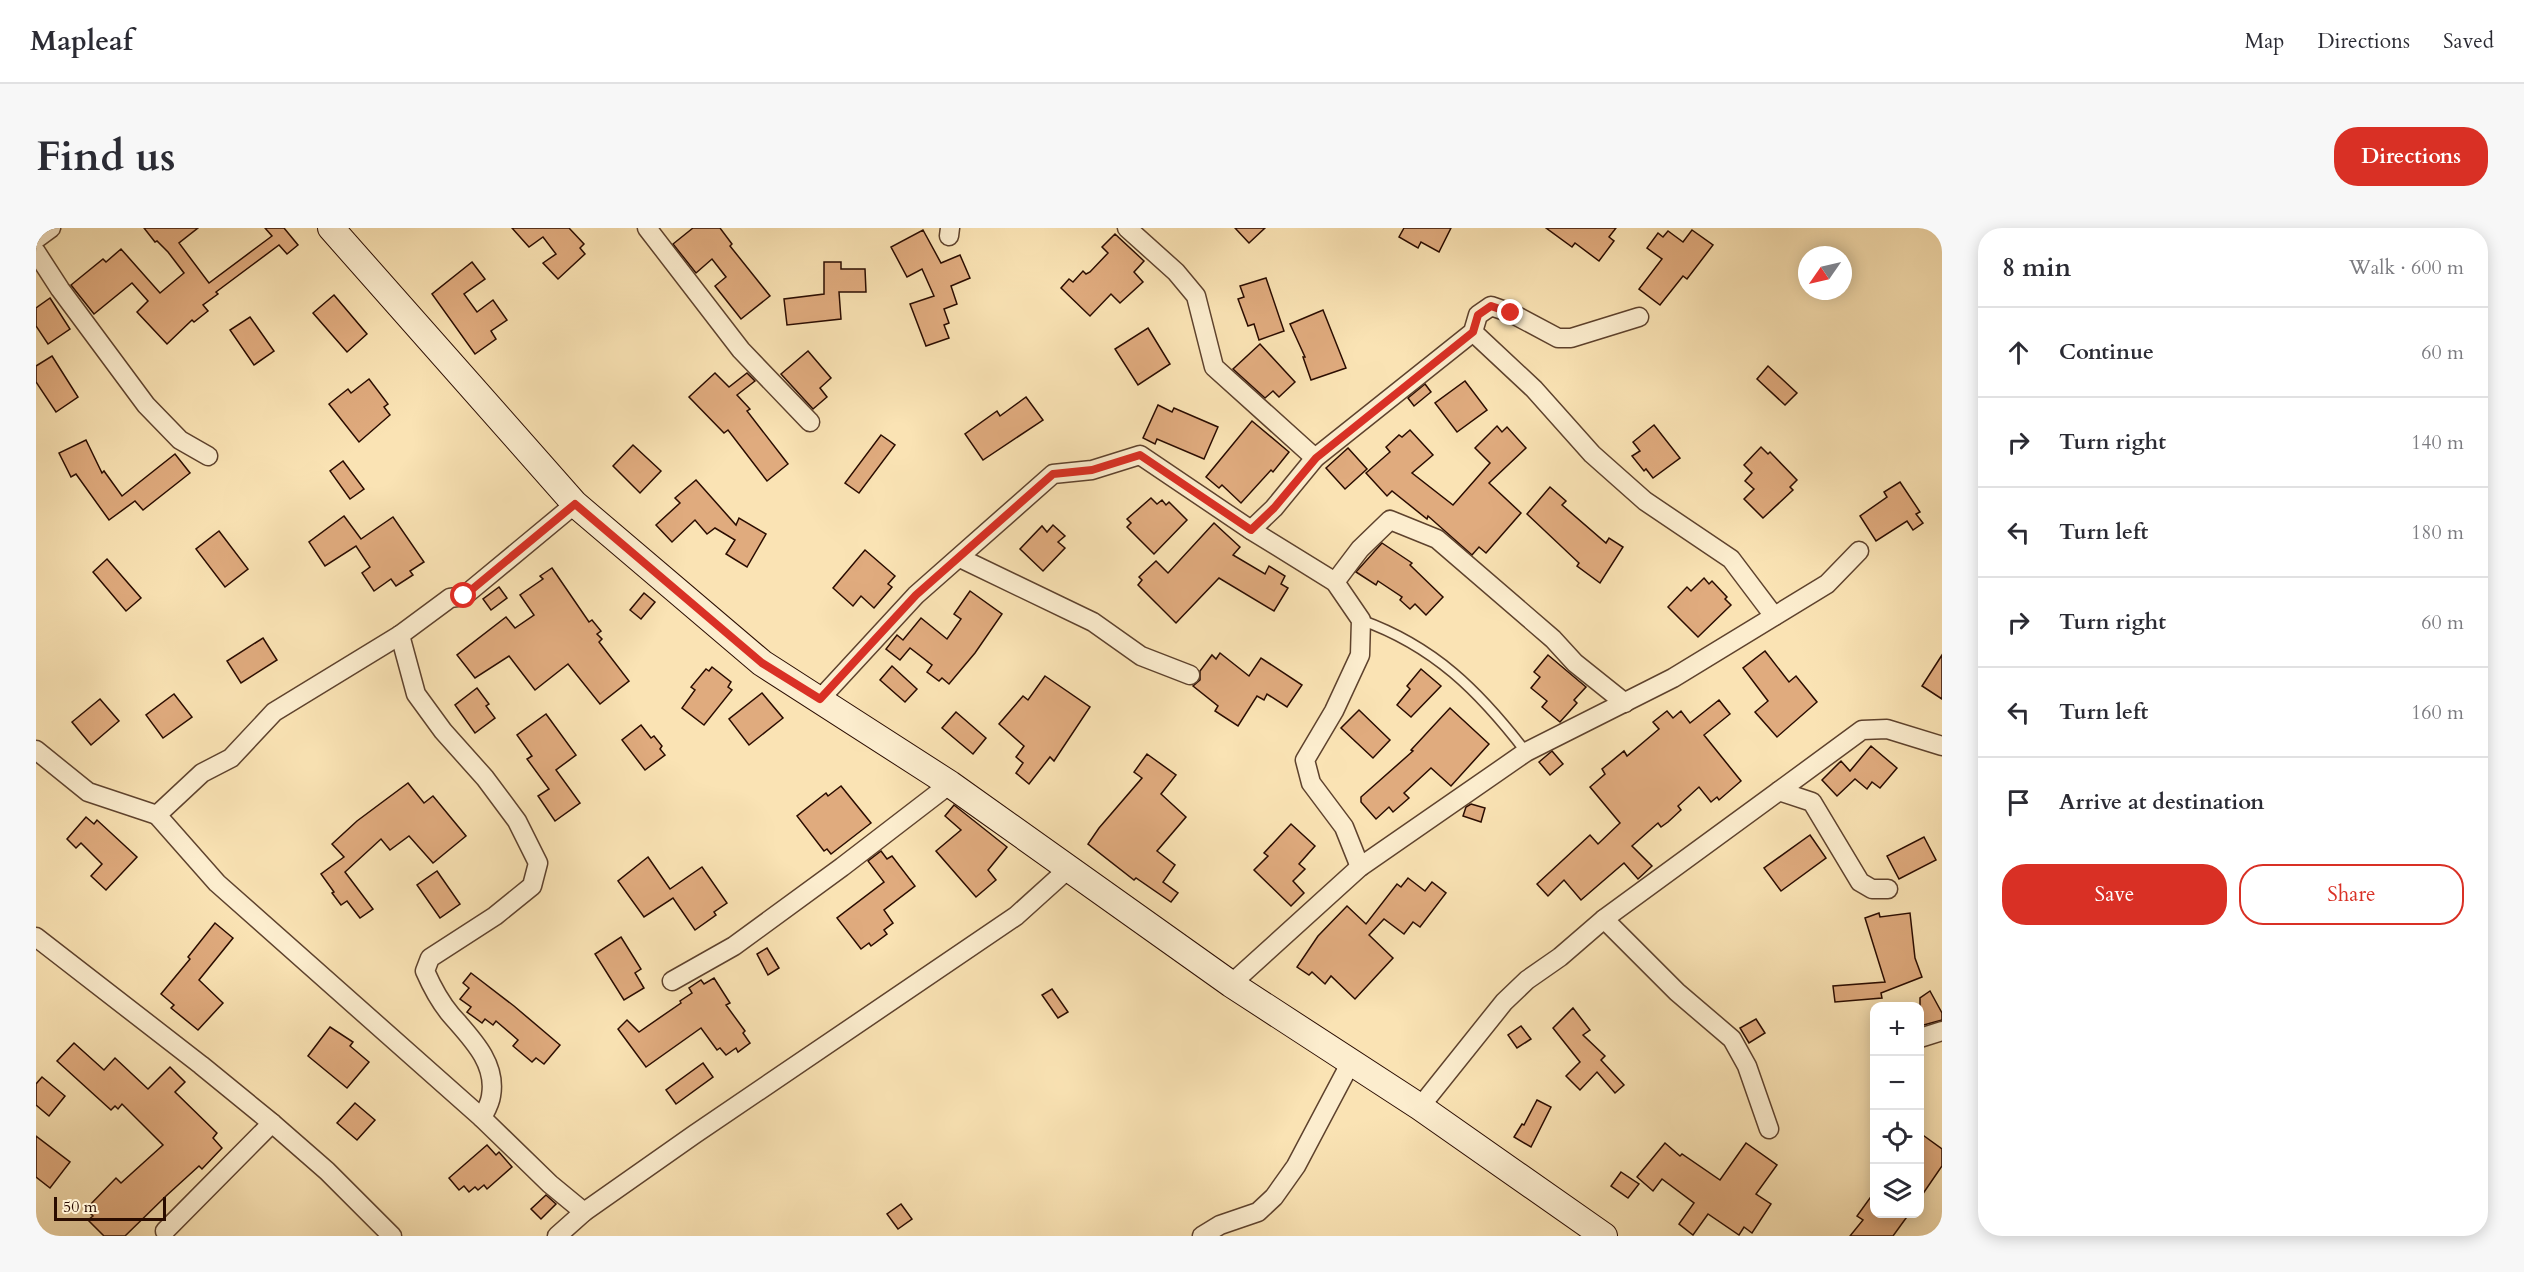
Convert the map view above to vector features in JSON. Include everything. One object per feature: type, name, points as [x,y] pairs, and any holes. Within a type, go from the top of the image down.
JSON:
[{"type":"street","points":[[36,239],[51,228]]},
{"type":"street","points":[[647,228],[741,350],[810,422]]},
{"type":"street","points":[[1127,228],[1176,272],[1196,296],[1214,367],[1316,458]]},
{"type":"street","points":[[338,230],[575,504],[762,663],[950,784],[1067,870],[1231,984],[1420,1107],[1604,1236]]},
{"type":"street","points":[[36,252],[60,289],[146,405],[180,440],[208,456]]},
{"type":"street","points":[[1251,530],[1274,508],[1316,458],[1473,332],[1478,315],[1491,306],[1511,313],[1558,338],[1571,338],[1639,317]]},
{"type":"street","points":[[1473,332],[1534,389],[1592,454],[1645,501],[1731,559],[1774,616]]},
{"type":"street","points":[[820,699],[916,595],[1053,474],[1092,470],[1140,455],[1251,530],[1335,582],[1361,620],[1359,655],[1334,711],[1305,760],[1311,783],[1344,827],[1360,867]]},
{"type":"street","points":[[157,815],[202,773],[231,758],[274,712],[400,634],[450,598],[464,596],[575,504]]},
{"type":"street","points":[[1335,582],[1360,549],[1390,520],[1437,539],[1553,639],[1575,663],[1625,703]]},
{"type":"street","points":[[1231,984],[1360,867],[1526,752],[1673,678],[1827,584],[1859,551]]},
{"type":"street","points":[[960,558],[1094,621],[1141,656],[1190,675]]},
{"type":"street","points":[[400,634],[416,694],[443,731],[485,778],[517,821],[538,863],[532,886],[495,916],[430,957],[425,971],[433,990],[450,1014],[472,1036],[490,1067],[491,1096],[482,1118]]},
{"type":"street","points":[[1420,1107],[1504,1002],[1527,980],[1560,957],[1604,919],[1862,730],[1887,729],[1942,746]]},
{"type":"street","points":[[36,750],[88,792],[157,815],[217,883],[482,1118],[550,1184],[584,1212]]},
{"type":"street","points":[[672,981],[734,946],[950,784]]},
{"type":"street","points":[[1779,791],[1812,802],[1860,882],[1872,889],[1888,888]]},
{"type":"street","points":[[556,1236],[584,1212],[829,1041],[1016,916],[1067,870]]},
{"type":"street","points":[[1604,919],[1677,992],[1732,1040],[1747,1066],[1769,1129]]},
{"type":"street","points":[[36,937],[272,1123],[327,1171],[392,1236]]},
{"type":"street","points":[[1924,1037],[1942,1030]]},
{"type":"street","points":[[1202,1236],[1220,1225],[1258,1212],[1274,1197],[1296,1166],[1352,1062]]},
{"type":"street","points":[[165,1231],[272,1123]]},
{"type":"lane","points":[[1361,620],[1388,630],[1437,658],[1496,713],[1526,752]]},
{"type":"building","points":[[144,228],[198,228],[179,243],[209,283],[272,236],[265,228],[284,228],[298,245],[287,254],[279,245],[216,292],[218,294],[203,305],[208,311],[194,322],[192,320],[167,344],[137,312],[148,301],[132,283],[94,314],[71,285],[103,259],[106,262],[121,249],[160,293],[184,273],[168,252],[157,241],[155,242]]},
{"type":"building","points":[[512,228],[569,228],[584,244],[580,248],[585,254],[558,279],[543,263],[556,254],[543,237],[529,247]]},
{"type":"building","points":[[693,228],[720,228],[732,244],[730,246],[770,296],[741,319],[715,286],[726,277],[712,259],[696,273],[673,244]]},
{"type":"building","points":[[1235,228],[1265,228],[1249,243]]},
{"type":"building","points":[[1404,228],[1451,228],[1439,252],[1421,242],[1418,248],[1399,237]]},
{"type":"building","points":[[1546,228],[1616,228],[1609,237],[1614,241],[1599,261],[1575,243],[1572,247]]},
{"type":"building","points":[[923,230],[941,263],[960,255],[970,278],[951,286],[957,304],[944,309],[949,323],[944,325],[949,338],[926,346],[910,304],[934,296],[922,269],[907,277],[891,247]]},
{"type":"building","points":[[1692,230],[1713,245],[1687,279],[1683,276],[1660,305],[1639,289],[1662,259],[1647,248],[1658,233],[1663,237],[1668,231],[1683,242]]},
{"type":"building","points":[[1115,234],[1144,261],[1134,272],[1143,282],[1120,303],[1111,294],[1090,316],[1061,288],[1069,279],[1073,282],[1083,271],[1086,274],[1090,272],[1108,253],[1102,247]]},
{"type":"building","points":[[472,262],[485,279],[464,294],[477,312],[493,300],[507,320],[491,331],[496,339],[475,354],[432,294]]},
{"type":"building","points":[[824,262],[841,262],[841,269],[865,269],[866,292],[839,292],[841,319],[787,325],[784,299],[824,294]]},
{"type":"building","points":[[1266,278],[1284,331],[1259,340],[1254,324],[1248,326],[1238,299],[1244,297],[1240,286]]},
{"type":"building","points":[[334,295],[367,334],[347,352],[313,313]]},
{"type":"building","points":[[50,298],[70,329],[48,344],[36,326],[36,308]]},
{"type":"building","points":[[1323,310],[1346,368],[1311,380],[1303,357],[1305,357],[1290,324]]},
{"type":"building","points":[[250,317],[274,351],[254,365],[230,330]]},
{"type":"building","points":[[1148,328],[1170,364],[1138,385],[1115,349]]},
{"type":"building","points":[[1260,344],[1295,382],[1279,397],[1273,391],[1265,398],[1233,369]]},
{"type":"building","points":[[808,351],[831,378],[820,388],[827,397],[813,409],[781,374]]},
{"type":"building","points":[[52,356],[78,397],[56,412],[36,382],[36,366]]},
{"type":"building","points":[[1768,366],[1797,393],[1785,405],[1757,379]]},
{"type":"building","points":[[715,373],[729,387],[747,373],[755,381],[737,395],[750,409],[747,411],[788,464],[767,481],[728,430],[724,433],[689,397]]},
{"type":"building","points":[[369,379],[388,404],[384,407],[390,415],[359,442],[329,404],[348,389],[351,393]]},
{"type":"building","points":[[1465,381],[1487,410],[1457,432],[1435,403]]},
{"type":"building","points":[[1425,384],[1431,392],[1414,406],[1408,398]]},
{"type":"building","points":[[1026,397],[1043,420],[983,460],[965,434],[997,411],[1000,416]]},
{"type":"building","points":[[1158,405],[1172,412],[1174,408],[1218,427],[1204,459],[1157,439],[1155,444],[1143,438]]},
{"type":"building","points":[[1252,421],[1289,452],[1273,472],[1271,470],[1241,503],[1222,485],[1219,488],[1206,477]]},
{"type":"building","points":[[1654,425],[1680,458],[1653,478],[1632,456],[1640,451],[1633,442]]},
{"type":"building","points":[[1497,426],[1502,432],[1507,427],[1526,448],[1489,483],[1521,513],[1486,553],[1479,547],[1472,555],[1428,516],[1427,519],[1392,491],[1387,496],[1366,473],[1390,452],[1386,447],[1399,435],[1402,437],[1410,430],[1433,455],[1412,473],[1453,505],[1490,463],[1475,448]]},
{"type":"building","points":[[881,435],[895,445],[859,493],[845,483]]},
{"type":"building","points":[[86,440],[102,473],[104,471],[122,496],[175,454],[190,473],[143,510],[135,501],[109,520],[76,474],[71,477],[59,453]]},
{"type":"building","points":[[633,445],[661,471],[640,493],[613,466]]},
{"type":"building","points":[[1761,447],[1768,454],[1770,452],[1797,480],[1790,487],[1793,490],[1763,518],[1744,499],[1754,489],[1745,481],[1752,473],[1744,465]]},
{"type":"building","points":[[1348,448],[1367,469],[1345,489],[1326,468]]},
{"type":"building","points":[[343,461],[364,489],[350,499],[330,471]]},
{"type":"building","points":[[696,480],[736,525],[739,518],[766,534],[747,567],[726,554],[735,540],[715,528],[707,534],[695,520],[672,542],[656,525],[680,503],[675,498]]},
{"type":"building","points":[[1900,482],[1920,512],[1916,514],[1923,523],[1913,530],[1907,521],[1876,541],[1860,516],[1887,497],[1884,492]]},
{"type":"building","points":[[1550,487],[1566,501],[1562,505],[1606,543],[1609,538],[1623,547],[1600,583],[1577,566],[1579,563],[1527,514]]},
{"type":"building","points":[[1151,498],[1157,504],[1162,500],[1166,505],[1169,502],[1187,520],[1154,554],[1127,527],[1131,523],[1127,519]]},
{"type":"building","points":[[344,516],[361,539],[393,517],[424,562],[410,571],[413,575],[396,586],[391,579],[374,591],[362,573],[370,567],[356,546],[325,566],[309,542]]},
{"type":"building","points":[[1214,523],[1240,547],[1233,555],[1265,574],[1269,566],[1285,576],[1281,584],[1288,588],[1274,611],[1219,578],[1176,623],[1138,585],[1142,580],[1139,577],[1156,561],[1168,573]]},
{"type":"building","points":[[1053,525],[1065,536],[1058,542],[1065,548],[1043,571],[1020,549],[1042,526],[1047,532]]},
{"type":"building","points":[[219,531],[248,569],[225,587],[196,549]]},
{"type":"building","points":[[1382,543],[1412,563],[1410,565],[1443,597],[1426,615],[1415,604],[1410,609],[1400,600],[1402,597],[1378,581],[1376,585],[1356,572]]},
{"type":"building","points":[[865,550],[895,576],[888,584],[892,587],[874,608],[861,596],[853,606],[833,588]]},
{"type":"building","points":[[107,559],[141,598],[126,611],[93,572]]},
{"type":"building","points":[[552,568],[589,622],[592,620],[601,631],[597,634],[602,639],[599,642],[629,681],[600,704],[568,664],[535,690],[509,656],[475,678],[457,655],[506,617],[515,628],[534,615],[520,595],[543,579],[540,576]]},
{"type":"building","points":[[1704,578],[1709,584],[1712,581],[1727,597],[1725,599],[1731,605],[1698,637],[1668,607],[1687,587],[1691,591]]},
{"type":"building","points":[[499,587],[507,598],[491,610],[483,599]]},
{"type":"building","points":[[970,591],[1002,614],[975,653],[949,684],[942,678],[939,681],[927,672],[932,665],[910,648],[900,660],[886,649],[897,635],[903,640],[921,618],[947,639],[961,619],[954,614]]},
{"type":"building","points":[[644,593],[655,602],[641,619],[630,610]]},
{"type":"building","points":[[263,638],[277,660],[241,683],[227,661]]},
{"type":"building","points":[[1765,651],[1789,682],[1796,676],[1817,702],[1777,737],[1755,712],[1768,701],[1743,668]]},
{"type":"building","points":[[1220,653],[1249,676],[1261,658],[1302,685],[1287,707],[1267,694],[1264,700],[1257,696],[1238,726],[1215,711],[1218,706],[1193,686],[1200,680],[1200,671],[1212,655],[1216,659]]},
{"type":"building","points":[[1548,655],[1586,687],[1574,700],[1577,703],[1560,722],[1542,707],[1547,701],[1531,688],[1540,677],[1534,672]]},
{"type":"building","points":[[1942,655],[1942,699],[1922,686]]},
{"type":"building","points":[[892,666],[917,689],[905,702],[880,680]]},
{"type":"building","points":[[712,667],[731,682],[728,687],[732,690],[704,725],[682,708],[695,690],[691,687],[706,669],[709,671]]},
{"type":"building","points":[[1421,669],[1441,686],[1411,717],[1397,705],[1410,689],[1407,686]]},
{"type":"building","points":[[1045,676],[1090,707],[1054,761],[1050,757],[1029,784],[1016,773],[1023,763],[1016,757],[1024,746],[999,724],[1023,696],[1028,700]]},
{"type":"building","points":[[477,688],[489,704],[486,706],[495,718],[475,733],[455,705]]},
{"type":"building","points":[[762,693],[783,718],[749,745],[729,719]]},
{"type":"building","points":[[174,694],[192,717],[163,738],[146,715]]},
{"type":"building","points":[[100,699],[119,721],[91,745],[72,722]]},
{"type":"building","points":[[1719,700],[1730,714],[1704,735],[1741,781],[1719,800],[1717,797],[1711,802],[1699,787],[1678,806],[1681,810],[1668,822],[1661,827],[1658,823],[1632,846],[1652,866],[1638,879],[1624,863],[1581,900],[1564,880],[1548,896],[1537,884],[1590,835],[1598,844],[1620,823],[1590,787],[1605,774],[1602,769],[1624,751],[1627,756],[1659,729],[1653,722],[1667,711],[1673,718],[1681,711],[1690,723]]},
{"type":"building","points":[[1450,708],[1489,744],[1451,786],[1431,768],[1404,793],[1409,798],[1393,812],[1389,807],[1376,819],[1361,802],[1361,797],[1413,751],[1411,750]]},
{"type":"building","points":[[1359,710],[1390,740],[1373,758],[1341,728]]},
{"type":"building","points":[[956,712],[986,738],[973,754],[942,728]]},
{"type":"building","points":[[546,714],[576,755],[556,770],[580,803],[555,821],[538,796],[549,789],[527,759],[532,756],[517,735]]},
{"type":"building","points":[[641,725],[651,738],[654,736],[662,746],[660,749],[665,755],[645,770],[622,740]]},
{"type":"building","points":[[1871,746],[1897,768],[1880,788],[1872,782],[1867,789],[1855,779],[1837,796],[1822,780],[1841,761],[1850,771]]},
{"type":"building","points":[[1552,751],[1563,764],[1550,775],[1539,762]]},
{"type":"building","points":[[1147,754],[1176,775],[1161,794],[1186,817],[1157,851],[1175,865],[1163,882],[1178,893],[1171,902],[1136,878],[1134,880],[1088,844],[1142,778],[1134,772]]},
{"type":"building","points":[[408,783],[424,803],[433,796],[466,836],[433,863],[409,836],[390,850],[381,839],[345,872],[373,909],[360,918],[347,901],[341,905],[321,874],[344,857],[332,844],[357,821]]},
{"type":"building","points":[[841,786],[871,823],[831,854],[827,849],[824,851],[797,816],[826,793],[828,796]]},
{"type":"building","points":[[1471,804],[1485,808],[1481,822],[1463,816],[1466,807]]},
{"type":"building","points":[[954,805],[1007,847],[988,870],[996,880],[976,897],[936,851],[961,830],[945,816]]},
{"type":"building","points":[[86,817],[94,824],[97,820],[137,857],[106,890],[91,876],[102,864],[81,843],[76,848],[67,839]]},
{"type":"building","points":[[1291,824],[1315,846],[1299,864],[1305,869],[1293,881],[1304,893],[1291,906],[1254,870],[1268,856],[1264,853]]},
{"type":"building","points":[[1810,835],[1826,858],[1781,891],[1764,868]]},
{"type":"building","points":[[1924,837],[1936,860],[1899,879],[1887,856]]},
{"type":"building","points":[[881,851],[887,859],[892,856],[915,886],[884,910],[893,923],[884,930],[887,934],[871,946],[869,943],[861,949],[837,918],[884,882],[868,861]]},
{"type":"building","points":[[648,857],[670,889],[702,867],[727,903],[714,912],[716,915],[695,930],[673,898],[644,917],[618,881]]},
{"type":"building","points":[[437,871],[460,904],[440,918],[417,885]]},
{"type":"building","points":[[1408,878],[1425,891],[1432,882],[1446,893],[1420,927],[1413,922],[1404,934],[1384,919],[1369,935],[1393,958],[1355,999],[1331,976],[1325,984],[1312,972],[1309,975],[1297,967],[1318,936],[1347,906],[1366,924],[1397,884],[1401,887]]},
{"type":"building","points":[[1879,913],[1880,917],[1910,913],[1915,958],[1922,977],[1881,993],[1882,998],[1835,1002],[1833,986],[1885,982],[1865,918]]},
{"type":"building","points":[[215,923],[233,938],[199,980],[223,1003],[198,1030],[171,1008],[174,1005],[161,994],[190,959],[188,957]]},
{"type":"building","points":[[621,937],[641,969],[635,973],[644,988],[624,1000],[595,954]]},
{"type":"building","points":[[767,948],[779,968],[768,975],[757,954]]},
{"type":"building","points":[[471,973],[560,1045],[544,1064],[536,1058],[532,1062],[513,1046],[518,1040],[496,1021],[493,1025],[485,1019],[482,1023],[467,1012],[471,1007],[460,999],[469,988],[463,983]]},
{"type":"building","points":[[714,978],[730,1003],[726,1005],[745,1031],[743,1033],[750,1043],[738,1052],[736,1048],[726,1055],[720,1048],[717,1050],[701,1028],[646,1067],[618,1029],[627,1020],[639,1032],[681,1003],[680,1001],[692,993],[689,988],[701,980],[704,984]]},
{"type":"building","points":[[1052,989],[1068,1012],[1058,1018],[1042,995]]},
{"type":"building","points":[[1930,991],[1942,1013],[1942,1020],[1924,1025],[1924,1002],[1920,1002],[1920,998]]},
{"type":"building","points":[[1573,1008],[1590,1030],[1583,1035],[1605,1056],[1601,1060],[1624,1085],[1615,1093],[1597,1072],[1580,1090],[1566,1076],[1580,1062],[1553,1028]]},
{"type":"building","points":[[1756,1019],[1765,1033],[1749,1043],[1740,1028]]},
{"type":"building","points":[[1521,1026],[1531,1039],[1517,1048],[1508,1035]]},
{"type":"building","points":[[330,1027],[353,1042],[350,1046],[369,1062],[347,1088],[308,1056]]},
{"type":"building","points":[[74,1043],[104,1070],[115,1058],[148,1089],[170,1067],[185,1082],[175,1092],[217,1133],[213,1138],[222,1148],[202,1169],[199,1166],[125,1236],[104,1236],[88,1220],[93,1216],[86,1209],[116,1178],[121,1183],[163,1145],[122,1104],[118,1109],[115,1106],[111,1110],[57,1061]]},
{"type":"building","points":[[703,1063],[713,1077],[676,1104],[666,1090]]},
{"type":"building","points":[[42,1077],[65,1096],[49,1116],[36,1105],[36,1084]]},
{"type":"building","points":[[1537,1100],[1551,1107],[1531,1147],[1514,1137],[1522,1124],[1524,1125]]},
{"type":"building","points":[[355,1103],[375,1120],[357,1140],[337,1123]]},
{"type":"building","points":[[36,1136],[70,1162],[50,1188],[36,1177]]},
{"type":"building","points":[[1924,1136],[1942,1149],[1942,1166],[1924,1192]]},
{"type":"building","points":[[1665,1143],[1680,1156],[1682,1154],[1720,1180],[1746,1143],[1777,1165],[1756,1194],[1771,1204],[1752,1233],[1744,1227],[1739,1235],[1708,1214],[1693,1235],[1679,1224],[1694,1203],[1662,1179],[1653,1191],[1637,1177]]},
{"type":"building","points":[[487,1145],[496,1155],[499,1152],[512,1167],[487,1189],[484,1185],[478,1190],[475,1187],[469,1192],[464,1186],[459,1190],[449,1178]]},
{"type":"building","points":[[1621,1172],[1639,1184],[1628,1198],[1611,1186]]},
{"type":"building","points":[[546,1195],[556,1204],[541,1219],[531,1209]]},
{"type":"building","points":[[1870,1198],[1870,1218],[1906,1218],[1893,1236],[1850,1236],[1863,1220],[1857,1216]]},
{"type":"building","points":[[901,1204],[912,1219],[898,1229],[887,1214]]},
{"type":"route","points":[[464,596],[575,504],[762,663],[820,699],[916,595],[1053,474],[1092,470],[1140,455],[1251,530],[1274,508],[1316,458],[1473,332],[1478,315],[1491,306],[1511,313]]}]
